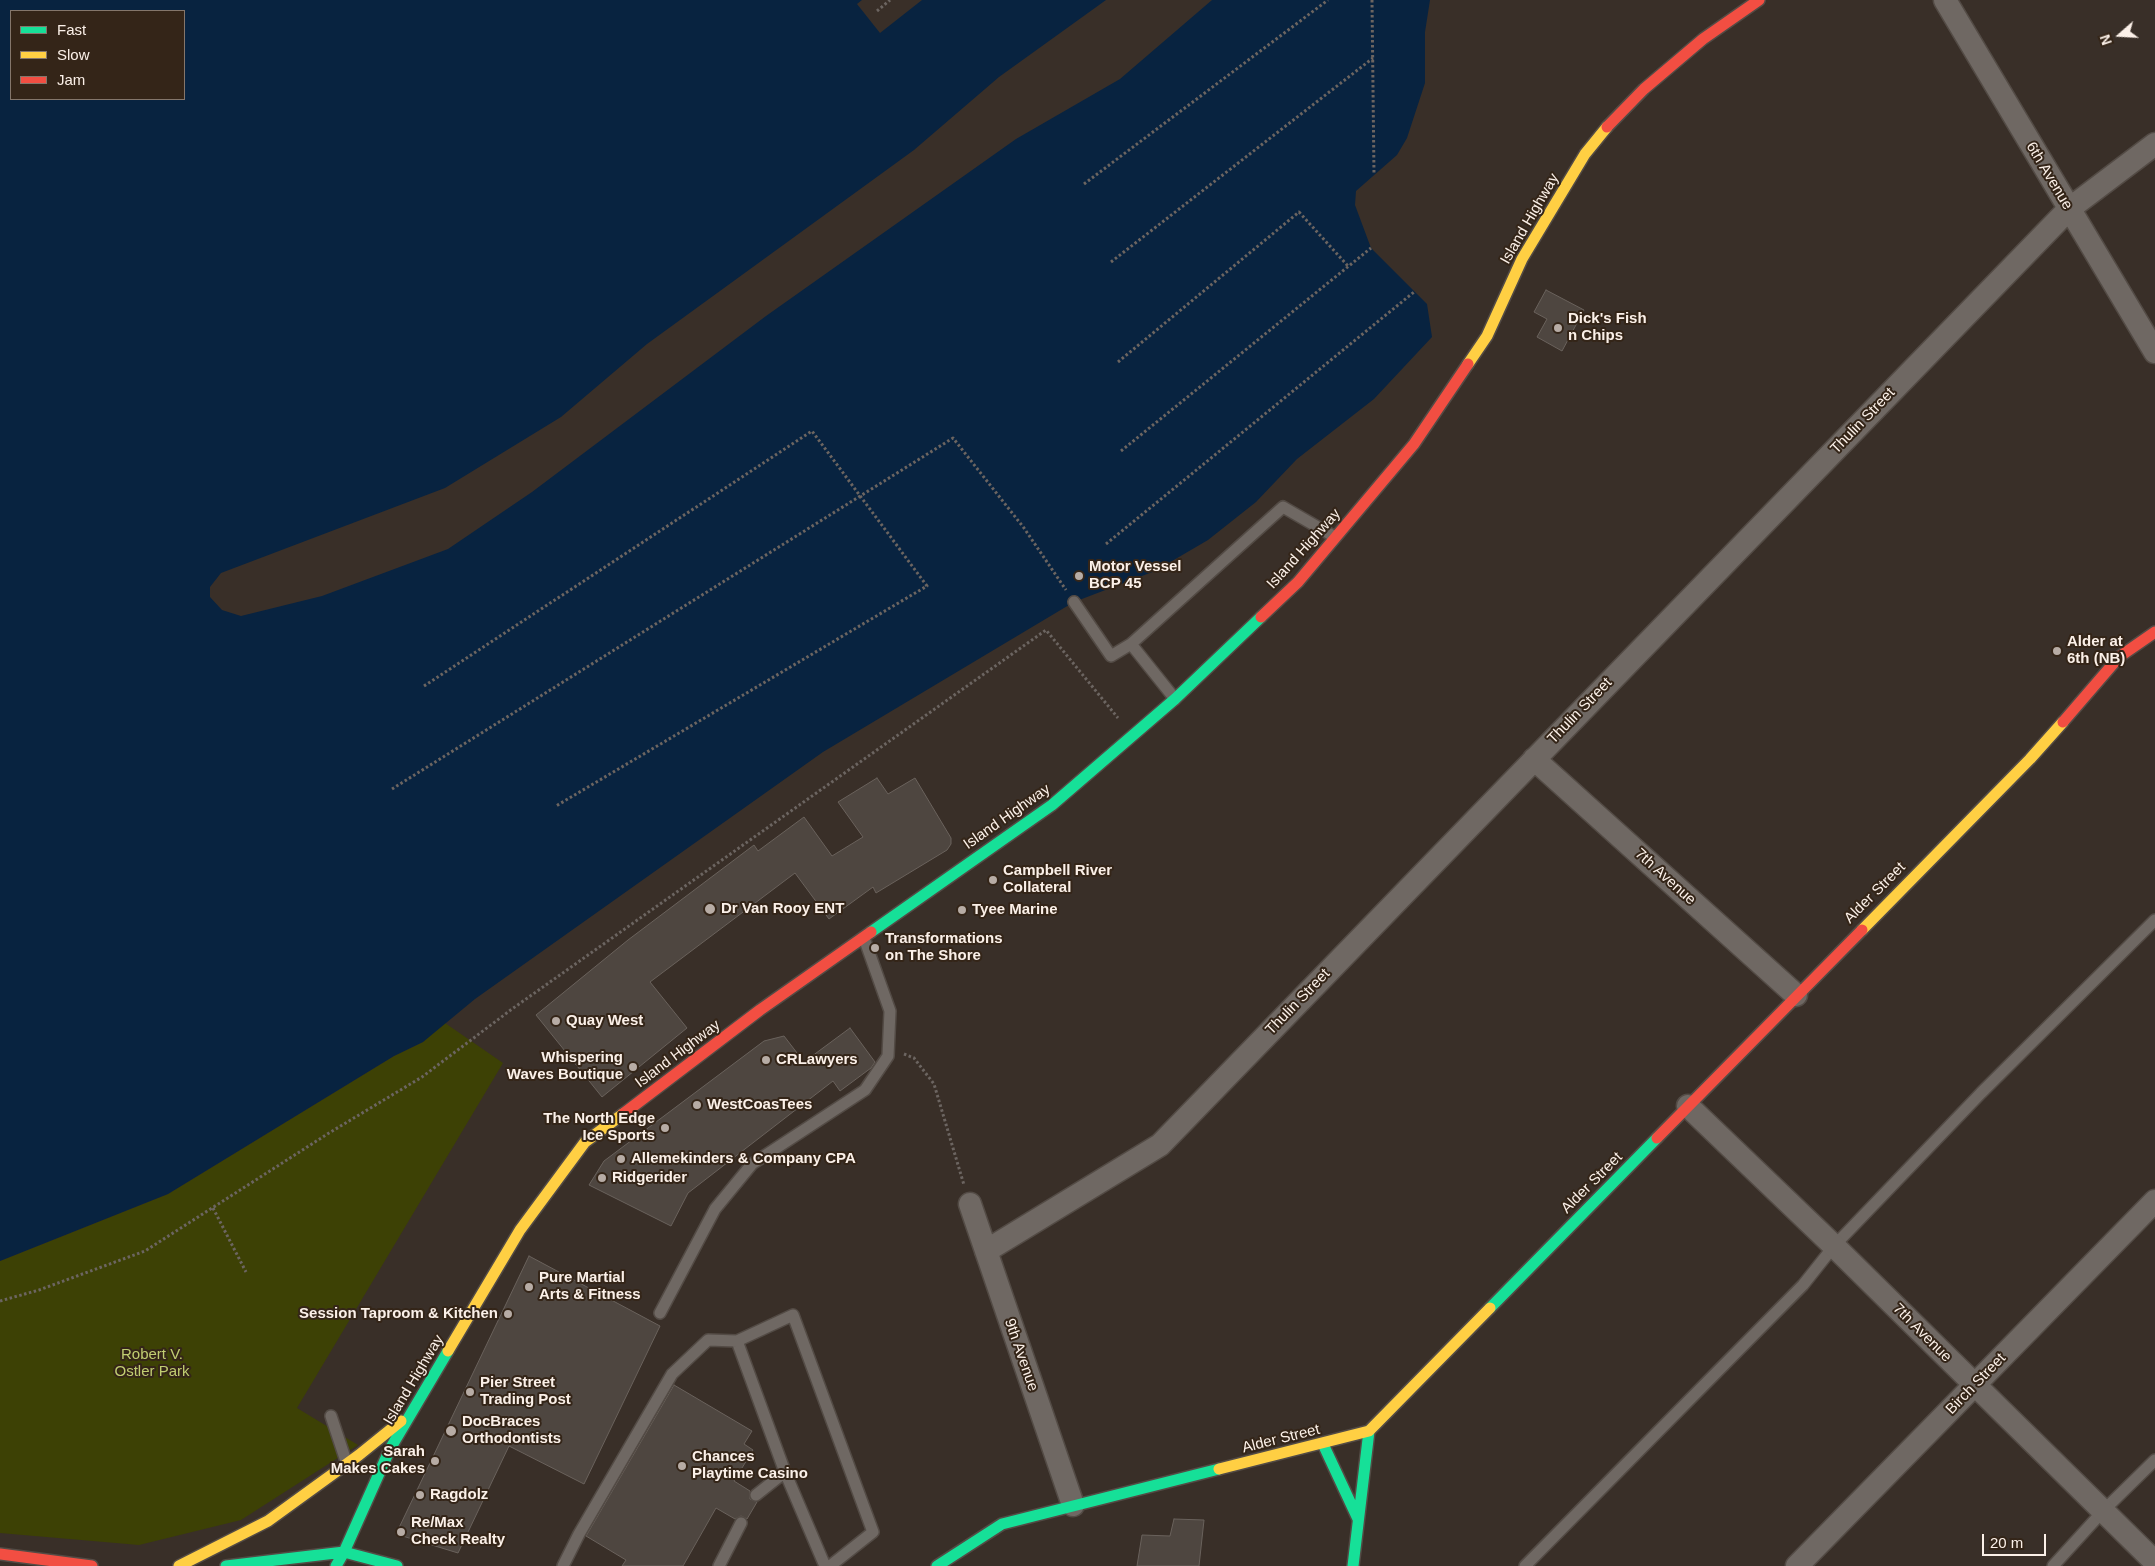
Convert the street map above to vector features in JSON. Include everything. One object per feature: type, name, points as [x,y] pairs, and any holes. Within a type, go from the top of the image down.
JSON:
[{"type":"main road","name":"Island Highway","points":[[336,1566],[390,1449],[520,1230],[584,1142],[646,1098],[760,1010],[1052,805],[1175,699],[1298,582],[1414,444],[1487,336],[1522,259],[1585,154],[1613,120],[1644,89],[1703,39],[1760,0]]},
{"type":"main road","name":"Alder Street","points":[[937,1566],[1002,1524],[1369,1431],[2030,759],[2119,657],[2155,632]]},
{"type":"main road","points":[[178,1566],[268,1521],[347,1464],[413,1410]]},
{"type":"main road","points":[[1353,1566],[1369,1431]]},
{"type":"main road","points":[[1323,1444],[1358,1519]]},
{"type":"main road","points":[[226,1566],[344,1552],[397,1566]]},
{"type":"main road","points":[[0,1554],[92,1566]]},
{"type":"street","name":"6th Avenue","points":[[1945,0],[2155,352]]},
{"type":"street","name":"Thulin Street","points":[[986,1251],[1160,1145],[2069,209],[2155,144]]},
{"type":"street","name":"7th Avenue","points":[[1534,759],[1796,995]]},
{"type":"street","name":"7th Avenue","points":[[1688,1106],[1834,1246],[2155,1562]]},
{"type":"street","name":"Birch Street","points":[[1797,1566],[2155,1201]]},
{"type":"street","name":"9th Avenue","points":[[970,1204],[1073,1506]]},
{"type":"lane","points":[[1074,602],[1111,656],[1131,644],[1283,507],[1335,537]]},
{"type":"lane","points":[[1131,644],[1175,699]]},
{"type":"lane","points":[[1525,1566],[1803,1285],[1834,1246],[1981,1093],[2155,920]]},
{"type":"lane","points":[[660,1313],[715,1209],[752,1164],[865,1090],[888,1056],[890,1011],[863,937]]},
{"type":"lane","points":[[563,1566],[578,1534],[672,1374],[708,1340],[737,1341],[793,1315],[873,1532],[830,1566]]},
{"type":"lane","points":[[737,1341],[785,1472],[826,1566]]},
{"type":"lane","points":[[331,1416],[347,1464]]},
{"type":"lane","points":[[2053,1566],[2104,1510],[2155,1460]]},
{"type":"lane","points":[[756,1495],[785,1472]]},
{"type":"lane","points":[[719,1566],[740,1523]]},
{"type":"path","points":[[877,11],[890,0]]},
{"type":"path","points":[[1084,184],[1328,0]]},
{"type":"path","points":[[1372,0],[1374,175]]},
{"type":"path","points":[[1111,262],[1373,58]]},
{"type":"path","points":[[1118,362],[1299,212],[1348,266]]},
{"type":"path","points":[[1121,451],[1371,248]]},
{"type":"path","points":[[1106,544],[1414,292]]},
{"type":"path","points":[[424,686],[812,431],[927,586],[556,806]]},
{"type":"path","points":[[392,789],[953,438],[1024,528],[1074,602]]},
{"type":"path","points":[[0,1301],[39,1290],[145,1251],[329,1133],[422,1077],[512,1009],[1046,630],[1132,736]]},
{"type":"path","points":[[888,1047],[914,1058],[934,1084],[970,1204]]},
{"type":"path","points":[[213,1208],[246,1272]]},
{"type":"green space","name":"Robert V. Ostler Park","points":[[445,1023],[503,1063],[297,1408],[358,1445],[241,1520],[139,1545],[0,1533],[0,1261],[168,1194],[394,1056],[423,1042]]},
{"type":"water","points":[[0,0],[1106,0],[999,77],[914,150],[647,344],[561,417],[445,488],[221,573],[210,587],[210,597],[222,610],[241,616],[322,596],[448,549],[532,492],[766,316],[1016,139],[1120,79],[1212,0],[1430,0],[1425,32],[1425,83],[1407,138],[1397,155],[1356,191],[1355,205],[1371,248],[1427,304],[1432,337],[1374,399],[1297,459],[1256,502],[1208,540],[1155,571],[1074,602],[823,752],[475,999],[423,1042],[394,1056],[168,1194],[0,1261]]},
{"type":"pier","points":[[862,0],[922,0],[880,33],[857,4]]},
{"type":"building","name":"Dick's Fish n Chips","points":[[1546,290],[1584,310],[1562,351],[1537,337],[1547,319],[1534,312]]},
{"type":"building","points":[[877,778],[888,794],[915,778],[951,838],[951,844],[947,850],[876,893],[873,887],[829,919],[795,873],[650,982],[687,1028],[602,1097],[536,1015],[628,940],[754,845],[758,851],[804,817],[832,856],[863,837],[838,802]]},
{"type":"building","points":[[850,1028],[875,1062],[871,1068],[840,1091],[833,1081],[688,1193],[671,1226],[589,1185],[604,1161],[764,1041],[784,1036],[804,1062]]},
{"type":"building","points":[[529,1256],[660,1326],[584,1484],[509,1446],[458,1553],[396,1534]]},
{"type":"building","name":"Chances Playtime Casino","points":[[674,1385],[752,1431],[744,1444],[753,1450],[734,1481],[750,1491],[750,1499],[757,1502],[747,1519],[741,1516],[735,1519],[716,1508],[683,1566],[622,1566],[626,1560],[586,1536]]},
{"type":"building","points":[[1174,1519],[1204,1520],[1199,1566],[1137,1566],[1142,1535],[1170,1536]]},
{"type":"traffic: fast","points":[[871,932],[1052,805],[1175,699],[1261,617]]},
{"type":"traffic: fast","points":[[1490,1308],[1657,1138]]},
{"type":"traffic: fast","points":[[226,1566],[344,1552],[390,1449],[448,1351]]},
{"type":"traffic: fast","points":[[1353,1566],[1369,1431]]},
{"type":"traffic: fast","points":[[1323,1444],[1358,1519]]},
{"type":"traffic: fast","points":[[937,1566],[1002,1524],[1219,1469]]},
{"type":"traffic: fast","points":[[336,1566],[344,1552],[397,1566]]},
{"type":"traffic: slow","points":[[1468,364],[1487,336],[1522,259],[1585,154],[1607,127]]},
{"type":"traffic: slow","points":[[1862,930],[2030,759],[2063,722]]},
{"type":"traffic: slow","points":[[448,1351],[520,1230],[585,1142],[623,1114]]},
{"type":"traffic: slow","points":[[1219,1469],[1369,1431],[1490,1308]]},
{"type":"traffic: slow","points":[[179,1566],[268,1521],[359,1455],[401,1421]]},
{"type":"traffic: jam","points":[[1607,127],[1644,89],[1703,39],[1759,0]]},
{"type":"traffic: jam","points":[[1261,617],[1298,582],[1414,444],[1468,364]]},
{"type":"traffic: jam","points":[[2063,722],[2119,657],[2155,632]]},
{"type":"traffic: jam","points":[[1657,1138],[1862,930]]},
{"type":"traffic: jam","points":[[623,1114],[760,1010],[871,932]]},
{"type":"traffic: jam","points":[[0,1554],[92,1566]]},
{"type":"place","name":"Dick's Fish n Chips","points":[[1558,328]]},
{"type":"place","name":"Motor Vessel BCP 45","points":[[1079,576]]},
{"type":"place","name":"Alder at 6th (NB)","points":[[2057,651]]},
{"type":"place","name":"Campbell River Collateral","points":[[993,880]]},
{"type":"place","name":"Dr Van Rooy ENT","points":[[710,909]]},
{"type":"place","name":"Tyee Marine","points":[[962,910]]},
{"type":"place","name":"Transformations on The Shore","points":[[875,948]]},
{"type":"place","name":"Quay West","points":[[556,1021]]},
{"type":"place","name":"CRLawyers","points":[[766,1060]]},
{"type":"place","name":"Whispering Waves Boutique","points":[[633,1067]]},
{"type":"place","name":"WestCoasTees","points":[[697,1105]]},
{"type":"place","name":"The North Edge Ice Sports","points":[[665,1128]]},
{"type":"place","name":"Allemekinders & Company CPA","points":[[621,1159]]},
{"type":"place","name":"Ridgerider","points":[[602,1178]]},
{"type":"place","name":"Pure Martial Arts & Fitness","points":[[529,1287]]},
{"type":"place","name":"Session Taproom & Kitchen","points":[[508,1314]]},
{"type":"place","name":"Pier Street Trading Post","points":[[470,1392]]},
{"type":"place","name":"DocBraces Orthodontists","points":[[451,1431]]},
{"type":"place","name":"Sarah Makes Cakes","points":[[435,1461]]},
{"type":"place","name":"Chances Playtime Casino","points":[[682,1466]]},
{"type":"place","name":"Ragdolz","points":[[420,1495]]},
{"type":"place","name":"Re/Max Check Realty","points":[[401,1532]]}]
